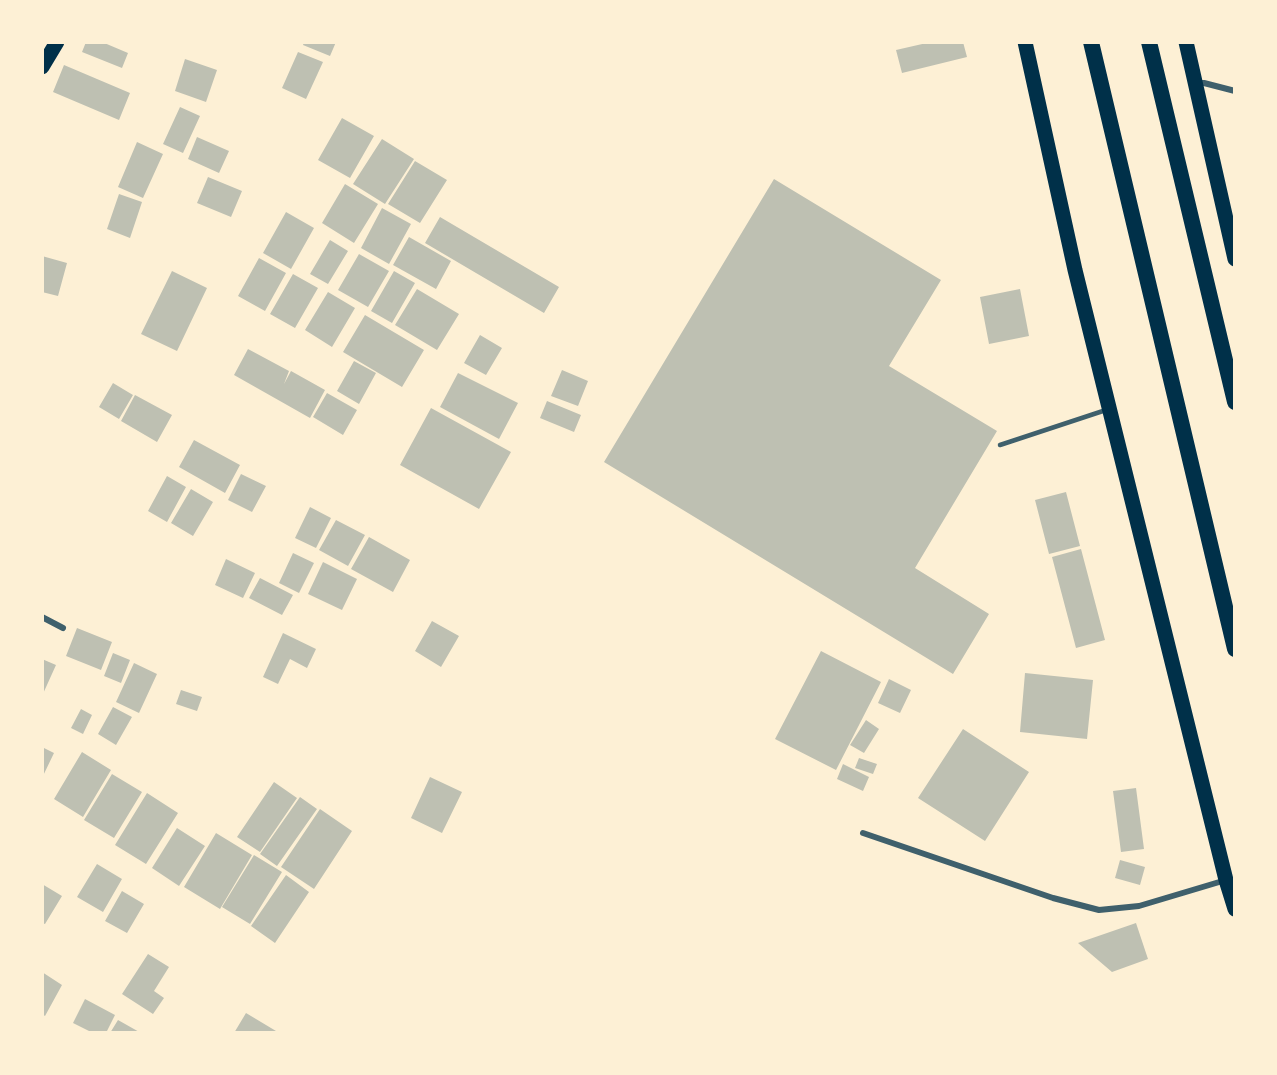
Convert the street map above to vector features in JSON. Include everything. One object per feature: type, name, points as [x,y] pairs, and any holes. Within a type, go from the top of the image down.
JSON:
[{"type":"highway","points":[[1091,42],[1234,644]]},
{"type":"highway","points":[[1149,42],[1235,402]]},
{"type":"main road","points":[[42,68],[57,42]]},
{"type":"main road","points":[[1025,42],[1074,270],[1235,909]]},
{"type":"main road","points":[[1186,42],[1235,259]]},
{"type":"street","points":[[1195,83],[1204,82],[1235,91]]},
{"type":"street","points":[[42,617],[63,628]]},
{"type":"street","points":[[863,833],[1053,898],[1099,910],[1139,906],[1226,880]]},
{"type":"lane","points":[[1000,445],[1109,409]]},
{"type":"building","points":[[86,42],[102,42],[128,53],[122,68],[82,52]]},
{"type":"building","points":[[304,42],[336,42],[330,56],[303,45]]},
{"type":"building","points":[[931,42],[963,42],[967,57],[902,73],[896,50]]},
{"type":"building","points":[[298,52],[323,62],[306,99],[282,88]]},
{"type":"building","points":[[185,59],[217,70],[206,102],[175,91]]},
{"type":"building","points":[[64,65],[130,93],[119,120],[53,92]]},
{"type":"building","points":[[180,107],[200,116],[183,153],[163,144]]},
{"type":"building","points":[[342,118],[374,136],[350,178],[318,160]]},
{"type":"building","points":[[197,137],[229,151],[219,173],[188,159]]},
{"type":"building","points":[[382,139],[414,159],[385,204],[353,184]]},
{"type":"building","points":[[137,142],[163,154],[143,198],[118,187]]},
{"type":"building","points":[[415,161],[447,180],[420,223],[388,204]]},
{"type":"building","points":[[208,177],[242,191],[231,217],[197,203]]},
{"type":"building","points":[[774,179],[941,280],[889,366],[997,431],[915,568],[989,614],[953,674],[604,462]]},
{"type":"building","points":[[345,184],[378,204],[354,243],[322,223]]},
{"type":"building","points":[[119,194],[142,202],[130,238],[107,229]]},
{"type":"building","points":[[382,208],[411,224],[389,264],[361,248]]},
{"type":"building","points":[[286,212],[314,228],[291,269],[263,253]]},
{"type":"building","points":[[440,217],[559,287],[544,313],[425,243]]},
{"type":"building","points":[[409,237],[451,261],[436,289],[393,265]]},
{"type":"building","points":[[330,240],[348,251],[328,284],[310,274]]},
{"type":"building","points":[[359,254],[389,271],[368,307],[338,290]]},
{"type":"building","points":[[42,256],[67,263],[58,296],[42,292]]},
{"type":"building","points":[[259,258],[286,273],[265,311],[238,296]]},
{"type":"building","points":[[172,271],[207,288],[177,351],[141,334]]},
{"type":"building","points":[[394,271],[415,283],[392,323],[371,311]]},
{"type":"building","points":[[293,274],[318,288],[295,328],[270,314]]},
{"type":"building","points":[[417,289],[459,314],[437,350],[395,325]]},
{"type":"building","points":[[1020,289],[1029,336],[989,344],[980,297]]},
{"type":"building","points":[[328,292],[355,308],[332,347],[305,330]]},
{"type":"building","points":[[365,315],[424,350],[402,387],[343,352]]},
{"type":"building","points":[[480,335],[502,348],[486,375],[464,363]]},
{"type":"building","points":[[248,349],[289,371],[284,384],[291,371],[325,390],[310,418],[234,375]]},
{"type":"building","points":[[354,361],[376,373],[359,404],[337,391]]},
{"type":"building","points":[[562,370],[588,381],[578,406],[551,396]]},
{"type":"building","points":[[458,373],[518,403],[499,439],[440,407]]},
{"type":"building","points":[[113,383],[133,395],[119,419],[99,407]]},
{"type":"building","points":[[327,393],[357,410],[343,435],[313,417]]},
{"type":"building","points":[[135,395],[172,415],[157,442],[121,421]]},
{"type":"building","points":[[547,401],[581,415],[574,432],[540,418]]},
{"type":"building","points":[[431,408],[511,452],[479,509],[400,465]]},
{"type":"building","points":[[194,440],[240,465],[225,493],[179,467]]},
{"type":"building","points":[[241,474],[266,486],[252,512],[228,500]]},
{"type":"building","points":[[167,476],[186,487],[167,522],[148,511]]},
{"type":"building","points":[[191,489],[213,502],[193,536],[171,523]]},
{"type":"building","points":[[1066,492],[1080,546],[1049,554],[1035,500]]},
{"type":"building","points":[[310,507],[331,518],[316,548],[295,538]]},
{"type":"building","points":[[336,520],[365,535],[348,566],[319,550]]},
{"type":"building","points":[[369,537],[410,560],[393,592],[351,569]]},
{"type":"building","points":[[1081,549],[1105,640],[1076,648],[1052,557]]},
{"type":"building","points":[[293,553],[314,563],[299,593],[279,583]]},
{"type":"building","points":[[226,559],[255,573],[243,598],[215,585]]},
{"type":"building","points":[[323,562],[357,579],[342,610],[308,594]]},
{"type":"building","points":[[260,578],[293,595],[282,615],[249,598]]},
{"type":"building","points":[[432,621],[459,636],[441,667],[415,651]]},
{"type":"building","points":[[77,628],[112,642],[101,670],[66,656]]},
{"type":"building","points":[[283,633],[316,649],[307,668],[290,659],[278,684],[263,677]]},
{"type":"building","points":[[821,651],[881,682],[836,770],[775,739]]},
{"type":"building","points":[[113,653],[130,660],[121,683],[104,676]]},
{"type":"building","points":[[42,659],[56,665],[42,696]]},
{"type":"building","points":[[134,663],[157,674],[139,713],[116,702]]},
{"type":"building","points":[[1025,673],[1093,680],[1087,739],[1020,732]]},
{"type":"building","points":[[889,679],[911,690],[900,713],[878,703]]},
{"type":"building","points":[[181,690],[202,697],[197,711],[176,704]]},
{"type":"building","points":[[113,707],[132,717],[116,745],[98,734]]},
{"type":"building","points":[[81,709],[92,715],[83,734],[71,728]]},
{"type":"building","points":[[866,720],[879,729],[864,753],[850,745]]},
{"type":"building","points":[[963,729],[1029,772],[985,841],[918,798]]},
{"type":"building","points":[[42,747],[54,753],[42,778]]},
{"type":"building","points":[[82,752],[111,770],[83,817],[54,799]]},
{"type":"building","points":[[859,758],[877,764],[873,774],[855,768]]},
{"type":"building","points":[[843,764],[869,777],[863,791],[837,779]]},
{"type":"building","points":[[112,774],[142,792],[114,838],[84,820]]},
{"type":"building","points":[[430,777],[462,792],[442,833],[411,818]]},
{"type":"building","points":[[274,782],[297,798],[260,852],[237,837]]},
{"type":"building","points":[[1136,788],[1144,849],[1121,852],[1113,791]]},
{"type":"building","points":[[147,793],[178,813],[146,864],[115,845]]},
{"type":"building","points":[[300,797],[317,809],[277,866],[260,854]]},
{"type":"building","points":[[320,809],[352,831],[314,889],[281,867]]},
{"type":"building","points":[[177,828],[205,846],[179,886],[152,868]]},
{"type":"building","points":[[216,833],[252,855],[220,909],[184,887]]},
{"type":"building","points":[[254,855],[282,872],[250,924],[222,907]]},
{"type":"building","points":[[1120,860],[1145,867],[1140,885],[1115,878]]},
{"type":"building","points":[[97,864],[122,879],[103,912],[77,897]]},
{"type":"building","points":[[286,875],[309,892],[275,943],[251,926]]},
{"type":"building","points":[[42,884],[62,896],[45,924],[42,923]]},
{"type":"building","points":[[122,891],[144,904],[127,933],[105,921]]},
{"type":"building","points":[[1136,923],[1148,959],[1112,972],[1078,943]]},
{"type":"building","points":[[148,954],[169,967],[154,991],[164,998],[153,1014],[122,994]]},
{"type":"building","points":[[42,972],[62,985],[45,1016],[42,1014]]},
{"type":"building","points":[[85,999],[115,1015],[106,1033],[93,1033],[73,1023]]},
{"type":"building","points":[[246,1013],[276,1031],[274,1033],[234,1033]]},
{"type":"building","points":[[118,1020],[141,1033],[110,1033]]}]
